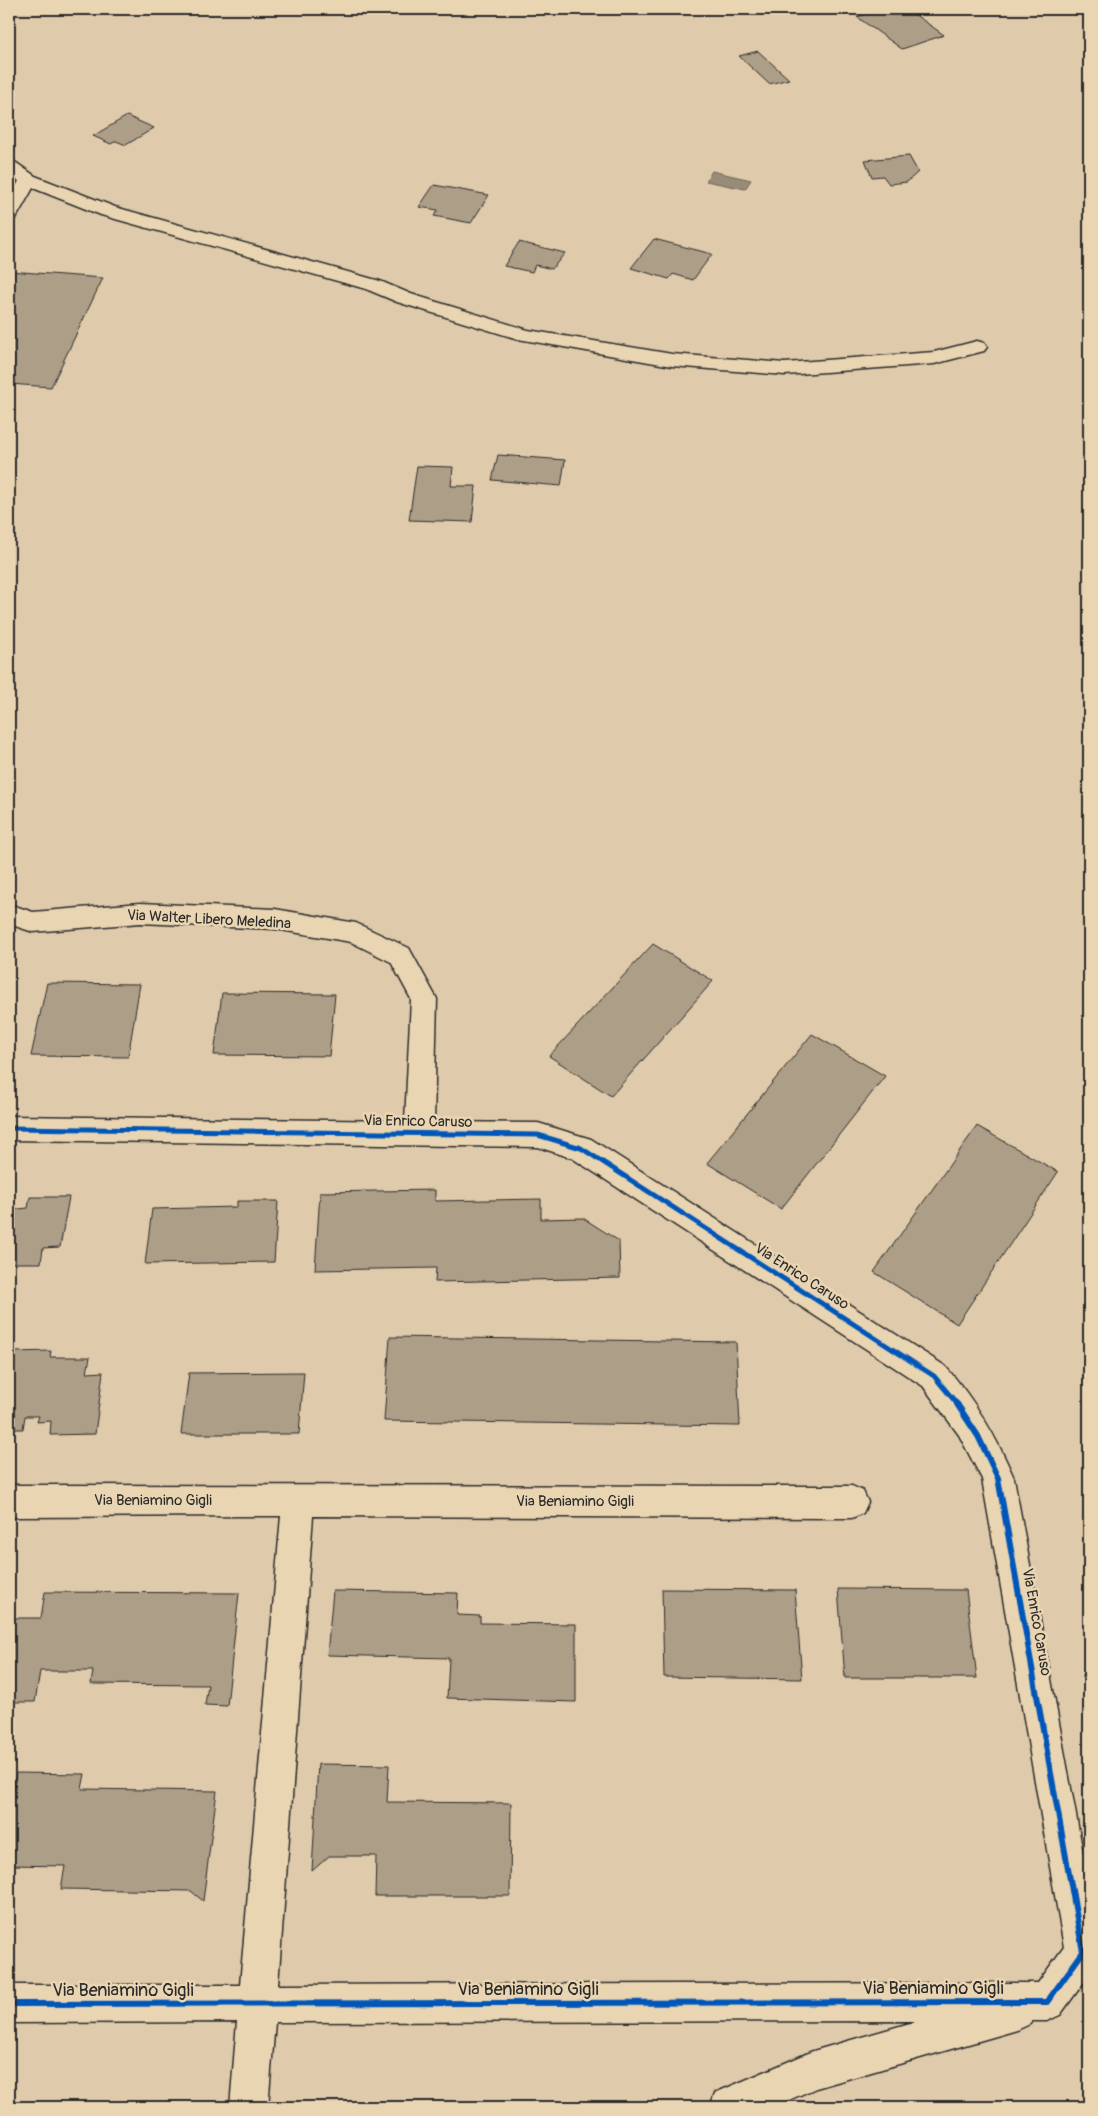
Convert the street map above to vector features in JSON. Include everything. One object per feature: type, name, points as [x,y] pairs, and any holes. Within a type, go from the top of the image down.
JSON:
[{"type":"street","points":[[9,166],[29,180],[108,211],[373,285],[404,298],[524,335],[672,360],[784,369],[934,358],[976,347]]},
{"type":"street","points":[[9,214],[29,180]]},
{"type":"street","name":"Via Walter Libero Meledina","points":[[9,914],[33,922],[140,913],[275,919],[356,934],[400,955],[424,999],[419,1134]]},
{"type":"street","name":"Via Enrico Caruso","points":[[9,1128],[538,1135],[581,1148],[934,1376],[962,1408],[981,1439],[998,1478],[1083,1952],[1047,2002]]},
{"type":"street","points":[[249,2107],[298,1500]]},
{"type":"street","name":"Via Beniamino Gigli","points":[[9,1501],[852,1502]]},
{"type":"street","name":"Via Beniamino Gigli","points":[[9,2004],[1047,2002]]},
{"type":"street","name":"Via Beniamino Gigli","points":[[729,2107],[813,2070],[1047,2002]]},
{"type":"shaded area","points":[[712,171],[751,180],[745,189],[706,181]]},
{"type":"building","points":[[883,9],[907,9],[944,35],[902,49],[857,17]]},
{"type":"building","points":[[758,51],[789,79],[769,84],[739,56]]},
{"type":"building","points":[[127,116],[154,128],[126,145],[116,141],[111,144],[93,136]]},
{"type":"building","points":[[909,156],[918,172],[907,182],[889,184],[883,176],[872,177],[865,160]]},
{"type":"building","points":[[434,185],[489,195],[471,223],[434,216],[438,210],[419,207]]},
{"type":"building","points":[[654,239],[712,254],[693,280],[673,274],[669,279],[631,268]]},
{"type":"building","points":[[519,242],[565,253],[552,269],[535,265],[532,272],[504,266]]},
{"type":"building","points":[[9,271],[103,278],[51,387],[9,384]]},
{"type":"building","points":[[498,455],[565,460],[561,486],[492,480]]},
{"type":"building","points":[[417,466],[453,467],[451,486],[476,486],[472,522],[409,520]]},
{"type":"building","points":[[653,944],[713,981],[611,1096],[549,1056]]},
{"type":"building","points":[[47,983],[140,984],[128,1057],[31,1056]]},
{"type":"building","points":[[222,993],[335,994],[329,1056],[214,1055]]},
{"type":"building","points":[[812,1034],[885,1076],[781,1209],[707,1163]]},
{"type":"building","points":[[977,1126],[1058,1172],[957,1324],[874,1272]]},
{"type":"building","points":[[435,1190],[435,1201],[541,1199],[541,1219],[583,1218],[619,1241],[620,1278],[435,1282],[436,1268],[315,1270],[320,1192]]},
{"type":"building","points":[[30,1197],[69,1197],[60,1247],[43,1248],[41,1263],[9,1263],[9,1210],[28,1208]]},
{"type":"building","points":[[237,1201],[278,1201],[274,1262],[145,1264],[152,1209],[237,1207]]},
{"type":"building","points":[[390,1337],[736,1342],[740,1426],[384,1421]]},
{"type":"building","points":[[51,1351],[50,1357],[90,1357],[87,1373],[103,1372],[95,1434],[50,1435],[51,1421],[37,1422],[39,1416],[25,1416],[23,1429],[9,1429],[9,1370],[13,1352]]},
{"type":"building","points":[[304,1372],[299,1434],[181,1434],[189,1373]]},
{"type":"building","points":[[662,1589],[795,1590],[802,1679],[664,1677]]},
{"type":"building","points":[[838,1589],[966,1590],[977,1678],[845,1678]]},
{"type":"building","points":[[333,1591],[458,1593],[457,1615],[480,1616],[480,1623],[576,1624],[576,1702],[447,1698],[449,1658],[327,1655]]},
{"type":"building","points":[[45,1592],[239,1593],[227,1706],[205,1705],[208,1685],[91,1684],[93,1671],[40,1671],[35,1702],[9,1702],[9,1618],[41,1618]]},
{"type":"building","points":[[318,1764],[389,1765],[387,1802],[511,1803],[510,1896],[375,1896],[376,1856],[329,1856],[312,1871]]},
{"type":"building","points":[[16,1773],[85,1774],[82,1789],[217,1791],[203,1901],[191,1891],[61,1889],[65,1866],[9,1865],[9,1800],[12,1800]]},
{"type":"cycle path","points":[[9,1128],[538,1135],[581,1148],[934,1376],[970,1424],[998,1478],[1083,1952],[1047,2002],[9,2004]]}]
